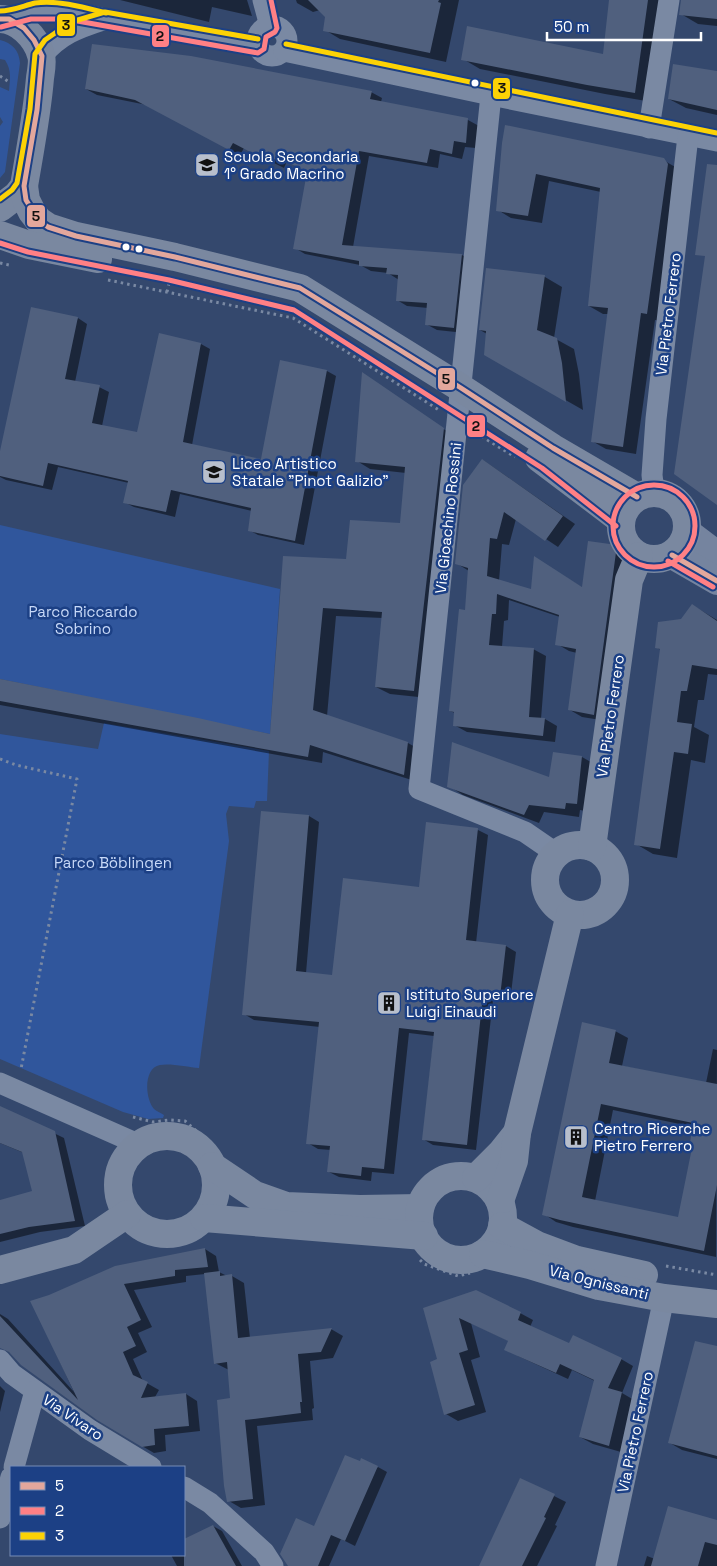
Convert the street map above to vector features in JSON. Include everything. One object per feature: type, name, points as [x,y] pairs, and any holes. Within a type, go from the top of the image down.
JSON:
[{"type":"main road","points":[[3,20],[24,28],[34,40],[42,56],[37,110],[24,186],[26,200],[39,221],[48,227],[76,236],[175,257],[300,288],[460,405],[553,448],[646,495],[670,497],[683,508],[687,518],[686,540],[672,555],[662,559],[650,560],[638,556],[630,550],[624,541],[621,531],[621,520],[630,502],[646,495]]},
{"type":"main road","points":[[0,208],[17,195],[24,186]]},
{"type":"main road","points":[[0,235],[29,245],[171,273],[297,303],[460,405],[546,462],[621,520]]},
{"type":"main road","points":[[687,532],[717,555]]},
{"type":"main road","points":[[672,555],[717,581]]},
{"type":"main road","name":"Via Pietro Ferrero","points":[[592,847],[629,580],[638,556]]},
{"type":"main road","points":[[574,846],[592,847],[603,854],[612,865],[615,878],[614,892],[607,903],[596,912],[583,915],[570,914],[559,908],[551,899],[546,888],[546,875],[550,864],[557,854],[574,846]]},
{"type":"main road","points":[[204,1218],[432,1248],[443,1255],[456,1259],[470,1259],[477,1263],[495,1242],[514,1161],[517,1133],[570,914]]},
{"type":"main road","points":[[476,1178],[501,1153],[517,1133]]},
{"type":"main road","points":[[213,1157],[216,1179],[215,1193],[211,1206],[204,1218],[193,1227],[179,1233],[150,1232],[137,1224],[127,1214],[119,1200],[117,1184],[120,1169],[127,1155],[138,1144],[151,1138],[166,1135],[194,1144],[205,1154],[213,1157],[255,1195],[286,1206],[360,1209],[420,1208]]},
{"type":"main road","points":[[421,1248],[420,1208],[428,1191],[438,1182],[450,1177],[476,1178],[494,1191],[501,1214]]},
{"type":"main road","points":[[0,1270],[74,1250],[127,1214]]},
{"type":"main road","name":"Via Ognissanti","points":[[501,1214],[537,1245],[577,1260],[616,1270],[717,1288]]},
{"type":"main road","name":"Via Ognissanti","points":[[477,1263],[530,1265],[599,1286],[664,1298],[717,1304]]},
{"type":"street","points":[[263,0],[270,26]]},
{"type":"street","points":[[648,128],[669,0]]},
{"type":"street","points":[[3,20],[27,12],[44,10],[91,11],[257,46],[263,54],[272,57],[284,51],[288,41],[284,31],[270,26],[265,28],[258,36],[257,46]]},
{"type":"street","points":[[42,56],[50,46],[75,28],[91,11]]},
{"type":"street","points":[[284,51],[717,141]]},
{"type":"street","name":"Via Gioachino Rossini","points":[[491,95],[419,789],[525,832],[557,854]]},
{"type":"street","name":"Via Pietro Ferrero","points":[[646,495],[652,475],[656,419],[691,136]]},
{"type":"street","points":[[7,1076],[138,1144]]},
{"type":"street","name":"Via Pietro Ferrero","points":[[606,1566],[664,1298]]},
{"type":"street","name":"Via Vivaro","points":[[0,1360],[12,1374],[90,1430],[150,1466]]},
{"type":"street","points":[[14,1466],[35,1391]]},
{"type":"street","points":[[0,1518],[10,1481]]},
{"type":"street","points":[[185,1488],[210,1502],[264,1552],[273,1566]]},
{"type":"path","points":[[0,76],[9,82]]},
{"type":"path","points":[[104,279],[293,318],[460,405]]},
{"type":"path","points":[[0,759],[16,765],[77,779],[20,1072],[7,1076]]},
{"type":"path","points":[[128,1116],[153,1122],[185,1121],[200,1133],[213,1157]]},
{"type":"path","points":[[421,1248],[424,1264],[458,1276],[477,1263]]},
{"type":"green space","points":[[0,40],[14,48],[20,63],[5,172],[0,178],[0,126],[3,122],[0,117],[0,87],[9,91],[10,71],[5,60],[0,59]]},
{"type":"green space","name":"Parco Riccardo Sobrino","points":[[0,525],[280,589],[270,734],[0,679]]},
{"type":"green space","name":"Parco Böblingen","points":[[104,723],[269,751],[267,801],[256,801],[254,808],[229,806],[226,814],[229,841],[199,1068],[160,1065],[154,1067],[148,1078],[147,1091],[151,1104],[154,1109],[164,1115],[163,1118],[148,1119],[123,1112],[0,1059],[0,734],[98,749]]},
{"type":"building","points":[[308,0],[439,0],[438,2],[441,3],[430,53],[323,31],[325,17]]},
{"type":"building","points":[[609,0],[648,0],[635,93],[461,60],[467,26],[603,54]]},
{"type":"building","points":[[681,0],[717,0],[717,19],[679,15]]},
{"type":"building","points":[[92,44],[191,56],[372,91],[370,99],[468,118],[466,143],[454,141],[452,154],[430,149],[427,163],[359,151],[342,245],[462,254],[454,328],[425,325],[427,303],[396,301],[398,275],[386,274],[387,268],[359,266],[359,261],[293,249],[307,172],[276,156],[273,164],[233,143],[229,150],[135,100],[85,89]]},
{"type":"building","points":[[673,64],[717,71],[717,110],[668,99]]},
{"type":"building","points":[[505,125],[664,158],[668,164],[647,314],[641,313],[623,447],[591,442],[608,308],[588,306],[600,188],[536,174],[528,216],[496,211]]},
{"type":"building","points":[[707,164],[717,165],[717,505],[674,474],[705,256],[695,255]]},
{"type":"building","points":[[486,268],[545,275],[537,330],[557,338],[566,402],[484,355],[486,331],[479,330]]},
{"type":"building","points":[[31,307],[78,317],[65,379],[100,385],[92,423],[137,432],[159,333],[201,343],[183,442],[261,459],[280,360],[327,370],[295,541],[248,531],[251,508],[171,490],[166,512],[123,503],[128,481],[48,463],[43,486],[0,476],[0,451]]},
{"type":"building","points":[[362,372],[444,428],[414,691],[375,687],[382,612],[323,608],[313,710],[408,742],[404,775],[310,745],[308,757],[0,701],[0,679],[270,734],[283,556],[346,559],[350,520],[400,523],[405,467],[355,462]]},
{"type":"building","points":[[482,459],[563,516],[545,541],[504,512],[497,539],[490,538],[487,576],[531,589],[534,556],[582,587],[588,541],[617,545],[594,715],[568,710],[576,649],[555,645],[559,615],[497,594],[496,614],[492,614],[489,645],[534,648],[529,717],[545,718],[543,736],[453,726],[454,712],[449,711],[459,609],[465,610],[468,568],[455,564],[463,485]]},
{"type":"building","points":[[692,604],[717,621],[717,669],[692,665],[687,691],[681,691],[677,722],[692,724],[688,754],[674,752],[660,849],[634,845],[660,649],[655,648],[658,622],[681,619]]},
{"type":"building","points":[[452,742],[549,777],[553,752],[582,756],[577,804],[566,803],[565,809],[529,805],[524,815],[447,787]]},
{"type":"building","name":"Istituto Superiore Luigi Einaudi","points":[[261,811],[309,815],[296,971],[332,975],[343,878],[419,887],[426,822],[478,828],[466,940],[506,945],[500,997],[483,995],[467,1145],[422,1140],[434,1032],[399,1028],[384,1169],[362,1167],[361,1176],[327,1172],[330,1146],[306,1144],[319,1022],[242,1015]]},
{"type":"building","name":"Centro Ricerche Pietro Ferrero","points":[[582,1022],[616,1030],[609,1063],[717,1084],[717,1185],[704,1251],[542,1215]],"holes":[[[601,1104],[693,1123],[690,1143],[693,1143],[678,1217],[582,1197]]]},
{"type":"building","points":[[0,1106],[55,1131],[75,1221],[29,1227],[0,1234],[0,1200],[32,1191],[22,1152],[0,1143]]},
{"type":"building","points":[[205,1248],[208,1267],[175,1270],[175,1276],[124,1284],[141,1320],[127,1327],[136,1346],[123,1352],[133,1375],[148,1382],[141,1398],[186,1393],[189,1426],[154,1429],[155,1445],[142,1447],[97,1420],[21,1365],[9,1352],[0,1348],[0,1316],[78,1400],[30,1301],[49,1295],[115,1266]]},
{"type":"building","points":[[220,1271],[220,1276],[232,1274],[238,1338],[332,1328],[321,1352],[298,1354],[302,1402],[300,1402],[301,1413],[245,1420],[253,1499],[227,1502],[217,1400],[230,1398],[227,1362],[214,1364],[204,1273]]},
{"type":"building","points":[[476,1290],[521,1312],[518,1320],[569,1343],[573,1335],[622,1358],[608,1388],[622,1392],[609,1446],[579,1437],[594,1380],[560,1364],[556,1373],[504,1350],[508,1341],[459,1318],[468,1350],[459,1353],[475,1405],[444,1415],[430,1362],[437,1359],[423,1308]]},
{"type":"building","points":[[695,1341],[717,1346],[717,1456],[668,1443]]},
{"type":"building","points":[[345,1455],[360,1461],[361,1458],[378,1466],[345,1541],[331,1535],[318,1566],[288,1566],[280,1554],[296,1518],[314,1526]]},
{"type":"building","points":[[520,1478],[555,1494],[544,1517],[546,1518],[522,1566],[479,1566]]},
{"type":"building","points":[[668,1506],[717,1520],[717,1545],[705,1542],[698,1566],[651,1566]]},
{"type":"building","points":[[213,1525],[236,1566],[184,1566],[185,1539]]},
{"type":"transit line","name":"2","points":[[1,27],[31,19],[66,19],[258,53],[264,49],[266,37],[275,32],[277,28],[271,0]]},
{"type":"transit line","name":"3","points":[[0,11],[35,3],[53,2],[106,13]]},
{"type":"transit line","name":"3","points":[[0,199],[12,190],[17,183],[30,109],[35,54],[45,40],[71,22],[105,12],[258,39]]},
{"type":"transit line","name":"5","points":[[0,19],[9,19],[24,28],[34,40],[42,56],[37,110],[24,186],[26,200],[39,221],[48,227],[76,236],[175,257],[300,288],[461,388],[553,448],[637,497]]},
{"type":"transit line","name":"3","points":[[286,44],[717,133]]},
{"type":"transit line","name":"2","points":[[0,243],[28,252],[169,280],[294,310],[542,468],[616,526]]},
{"type":"transit line","name":"2","points":[[654,485],[670,488],[683,497],[692,510],[695,526],[692,542],[683,555],[670,564],[654,567],[638,564],[625,555],[616,542],[613,526],[616,510],[625,497],[638,488],[654,485]]},
{"type":"transit line","name":"5","points":[[672,555],[717,581]]},
{"type":"transit line","name":"2","points":[[668,561],[713,587]]},
{"type":"place","name":"Scuola Secondaria 1° Grado Macrino","points":[[207,165]]},
{"type":"place","name":"Liceo Artistico Statale \"Pinot Galizio\"","points":[[214,472]]},
{"type":"place","name":"Istituto Superiore Luigi Einaudi","points":[[389,1003]]},
{"type":"place","name":"Centro Ricerche Pietro Ferrero","points":[[576,1137]]}]
